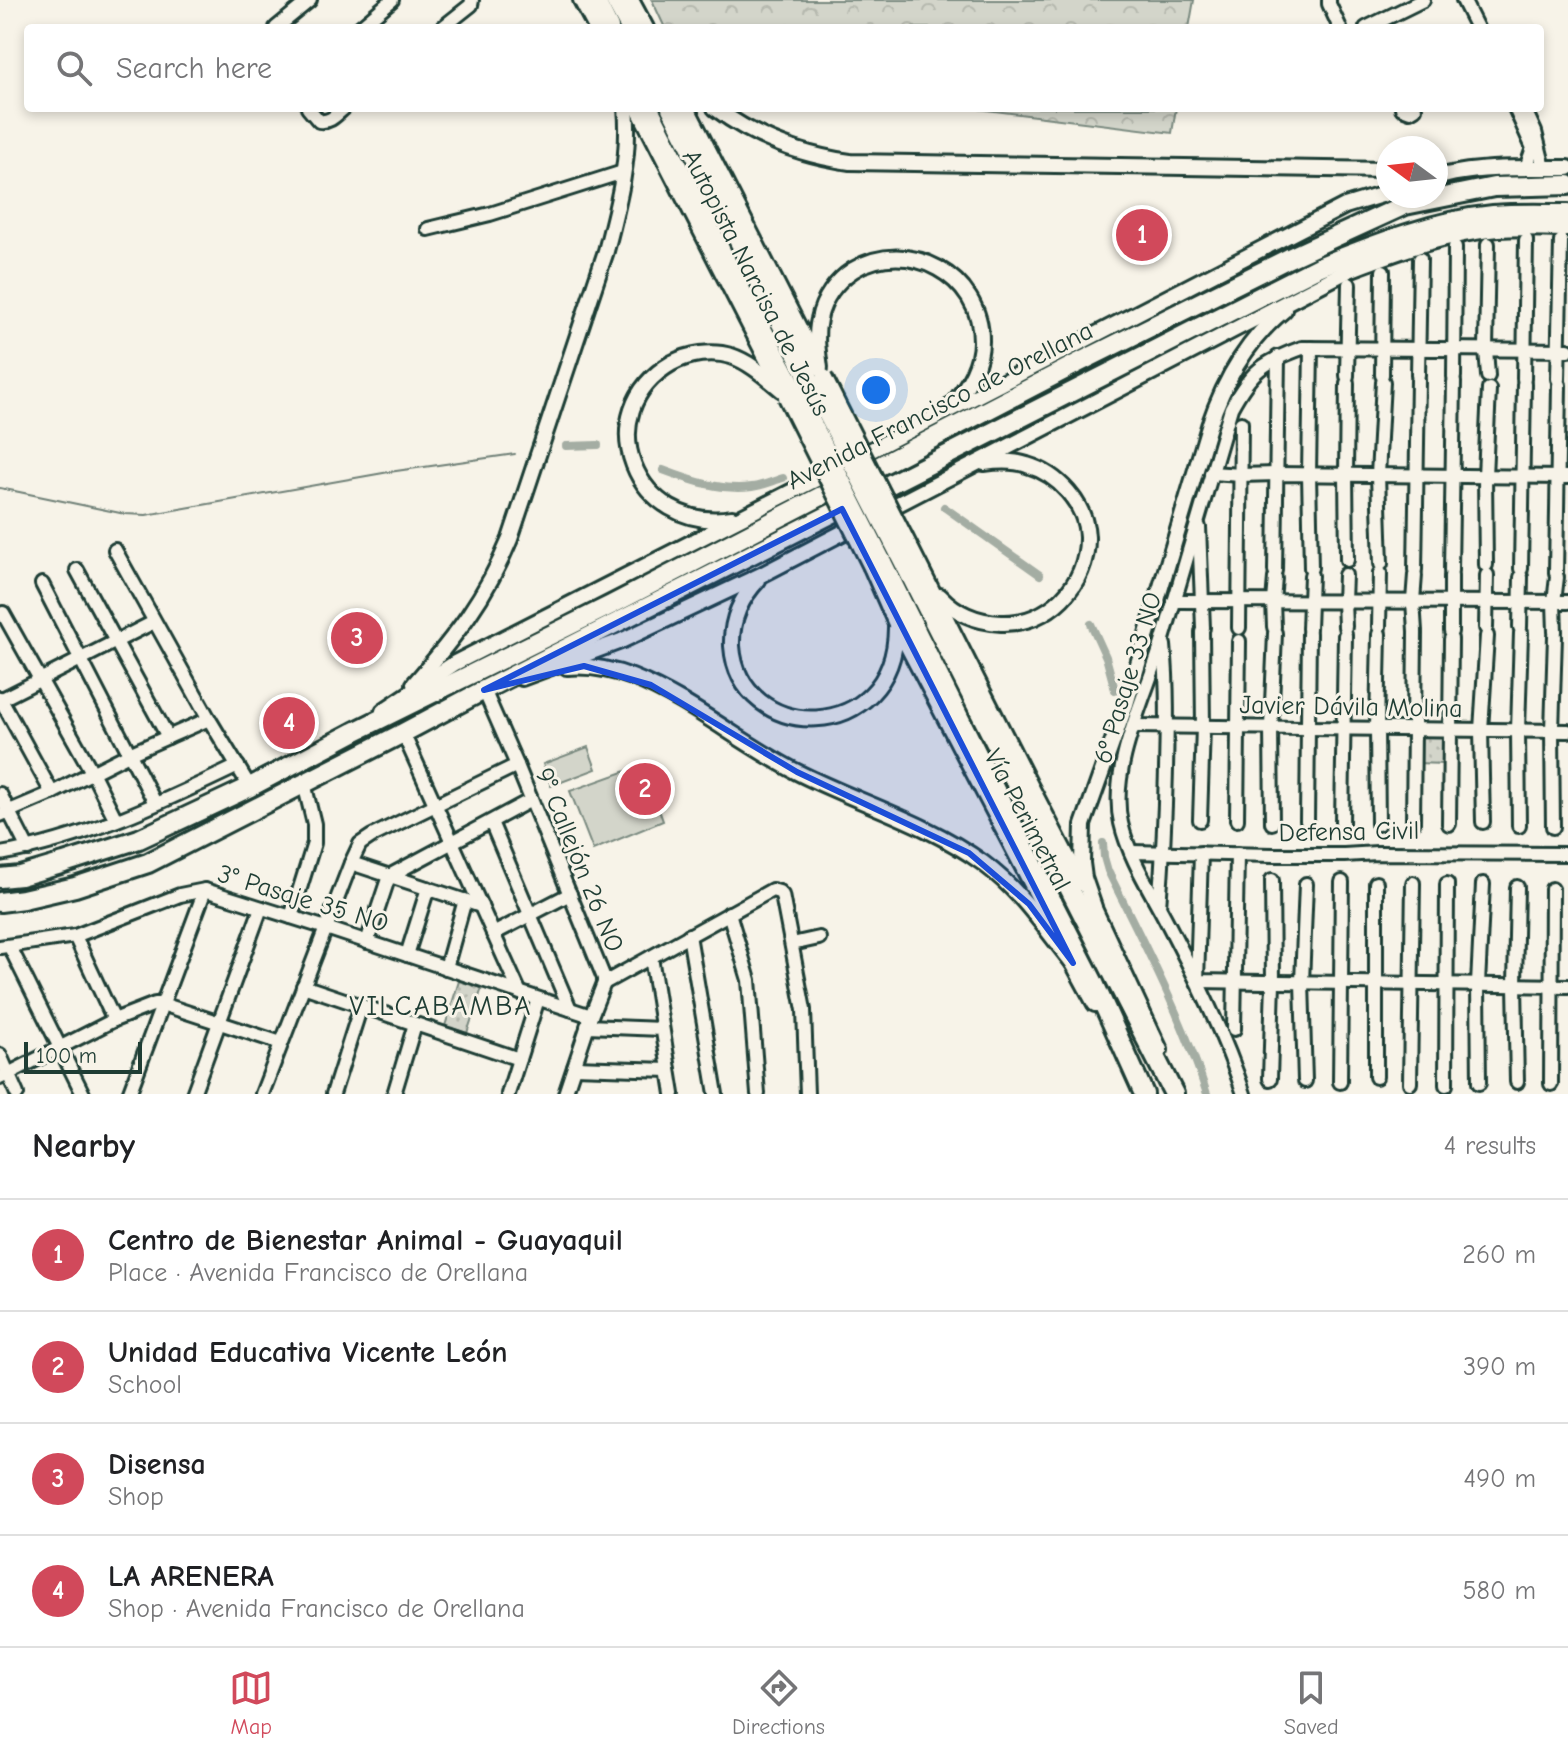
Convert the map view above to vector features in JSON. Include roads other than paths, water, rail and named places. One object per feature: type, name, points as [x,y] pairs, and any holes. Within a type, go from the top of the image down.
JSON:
[{"type":"highway","points":[[595,0],[607,24]]},
{"type":"highway","points":[[615,0],[628,24]]},
{"type":"highway","name":"Autopista Narcisa de Jesús","points":[[651,112],[735,279],[803,385]]},
{"type":"highway","name":"Autopista Narcisa de Jesús","points":[[673,112],[803,385],[891,557]]},
{"type":"highway","name":"Avenida Francisco de Orellana","points":[[0,878],[20,876],[139,839],[250,787],[1093,356],[1289,258],[1405,205],[1494,187],[1568,185]]},
{"type":"highway","name":"Avenida Francisco de Orellana","points":[[0,902],[75,887],[148,863],[1318,267],[1428,227],[1491,215],[1568,214]]},
{"type":"highway","name":"Vía Perimetral","points":[[891,557],[1174,1094]]},
{"type":"highway","name":"Vía Perimetral","points":[[891,557],[998,796],[1094,983],[1144,1094]]},
{"type":"main road","points":[[581,0],[594,24]]},
{"type":"main road","points":[[631,0],[644,24]]},
{"type":"main road","points":[[404,696],[465,623],[491,583],[510,539],[606,251],[623,172],[626,112]]},
{"type":"main road","name":"Autopista Narcisa de Jesús","points":[[640,112],[803,385],[891,557]]},
{"type":"main road","name":"Autopista Narcisa de Jesús","points":[[689,112],[803,385]]},
{"type":"main road","points":[[720,112],[734,122],[788,147],[850,162],[1376,170]]},
{"type":"main road","points":[[1448,174],[1568,168]]},
{"type":"main road","name":"Avenida Francisco de Orellana","points":[[354,732],[455,663],[1345,206],[1376,197]]},
{"type":"main road","name":"Avenida Francisco de Orellana","points":[[484,690],[621,641],[763,574],[1349,270],[1395,252],[1499,229],[1564,235]]},
{"type":"main road","points":[[741,517],[716,520],[688,516],[672,510],[649,492],[638,475],[629,449],[628,429],[633,408],[644,388],[659,372],[678,360],[697,355],[719,354],[739,359],[803,385],[817,343],[819,319],[828,297],[841,280],[867,263],[887,258],[925,262],[945,272],[962,286],[973,304],[980,329],[980,352],[964,392],[946,413]]},
{"type":"main road","points":[[1094,907],[1084,878],[1083,825],[1126,704],[1217,401],[1251,344],[1272,321],[1307,292]]},
{"type":"main road","points":[[931,587],[947,603],[970,617],[1012,623],[1052,608],[1068,593],[1080,572],[1086,549],[1085,526],[1076,504],[1061,484],[1025,464],[1006,461],[976,464]]},
{"type":"main road","name":"Vía Perimetral","points":[[891,557],[931,587],[1094,907],[1159,1045],[1165,1074]]},
{"type":"main road","name":"Vía Perimetral","points":[[891,557],[896,624],[1106,1025],[1132,1081],[1144,1094]]},
{"type":"main road","points":[[763,574],[745,593],[739,605],[733,628],[733,652],[738,671],[751,691],[787,715],[829,718],[849,711],[868,698],[883,680],[892,661],[896,624]]},
{"type":"main road","points":[[546,670],[584,666],[619,672],[651,685],[797,772],[955,845],[983,863],[1029,904],[1073,963]]},
{"type":"street","points":[[281,24],[310,0]]},
{"type":"street","points":[[364,24],[392,0]]},
{"type":"street","points":[[447,24],[471,5],[472,0]]},
{"type":"street","points":[[1329,0],[1338,24]]},
{"type":"street","points":[[1374,24],[1423,0]]},
{"type":"street","points":[[1463,0],[1474,24]]},
{"type":"street","points":[[311,112],[324,122],[339,112]]},
{"type":"street","points":[[1517,112],[1544,168]]},
{"type":"street","points":[[1526,112],[1535,132],[1536,147],[1526,168]]},
{"type":"street","points":[[428,229],[490,214],[623,172]]},
{"type":"street","points":[[1553,827],[1555,634],[1561,602],[1557,575],[1562,477],[1558,382],[1564,349],[1564,235]]},
{"type":"street","points":[[1519,826],[1526,240]]},
{"type":"street","points":[[1483,822],[1481,730],[1487,602],[1488,244]]},
{"type":"street","points":[[1449,824],[1455,247]]},
{"type":"street","points":[[1413,823],[1413,601],[1420,259]]},
{"type":"street","points":[[1378,824],[1378,475],[1383,271]]},
{"type":"street","points":[[1347,560],[1349,284]]},
{"type":"street","name":"6º Pasaje 33 NO","points":[[1244,1094],[1229,1051],[1197,981],[1131,852],[1121,823],[1118,797],[1120,771],[1164,639],[1231,408],[1243,386],[1258,369],[1302,348],[1564,349]]},
{"type":"street","points":[[1307,821],[1311,348]]},
{"type":"street","points":[[1272,823],[1278,357]]},
{"type":"street","points":[[1239,628],[1241,423]]},
{"type":"street","points":[[1211,473],[1562,477]]},
{"type":"street","points":[[1198,514],[1203,727],[1200,820]]},
{"type":"street","points":[[115,550],[250,787]]},
{"type":"street","points":[[77,570],[168,737]]},
{"type":"street","points":[[1342,823],[1345,575]]},
{"type":"street","points":[[42,584],[155,803]]},
{"type":"street","points":[[1174,601],[1561,602]]},
{"type":"street","points":[[3,613],[42,679],[116,820]]},
{"type":"street","points":[[52,793],[0,699],[154,622]]},
{"type":"street","points":[[1159,906],[1168,726],[1164,639]]},
{"type":"street","points":[[1237,820],[1239,641]]},
{"type":"street","name":"9° Callejón 26 NO","points":[[484,690],[604,978],[565,1094]]},
{"type":"street","points":[[4,813],[209,719]]},
{"type":"street","name":"Javier Dávila Molina","points":[[1134,726],[1568,731]]},
{"type":"street","points":[[403,733],[520,993]]},
{"type":"street","points":[[262,1094],[360,844],[517,765]]},
{"type":"street","points":[[0,854],[28,849],[116,820],[238,766]]},
{"type":"street","points":[[291,917],[314,843],[314,824],[304,783]]},
{"type":"street","points":[[0,794],[4,813],[28,849]]},
{"type":"street","points":[[367,942],[389,876],[531,800]]},
{"type":"street","points":[[491,822],[570,1009]]},
{"type":"street","name":"Defensa Civil","points":[[1131,852],[1568,854]]},
{"type":"street","points":[[1201,853],[1197,981],[1568,986]]},
{"type":"street","points":[[1234,1029],[1237,854]]},
{"type":"street","points":[[351,863],[481,906]]},
{"type":"street","points":[[1270,1079],[1272,880]]},
{"type":"street","points":[[1340,1082],[1342,882]]},
{"type":"street","points":[[1376,883],[1376,1077]]},
{"type":"street","points":[[1410,1083],[1413,883]]},
{"type":"street","points":[[1305,1081],[1302,982],[1306,884]]},
{"type":"street","points":[[1446,1085],[1447,884]]},
{"type":"street","points":[[1479,1083],[1478,984],[1483,884]]},
{"type":"street","points":[[1517,887],[1517,1082]]},
{"type":"street","points":[[407,955],[428,888]]},
{"type":"street","points":[[1551,1084],[1552,889]]},
{"type":"street","points":[[129,1094],[205,890]]},
{"type":"street","name":"3° Pasaje 35 NO","points":[[5,947],[75,936],[180,895],[205,890],[570,1009],[589,1021],[662,1029]]},
{"type":"street","points":[[604,983],[772,890],[779,892],[804,1010],[807,1094]]},
{"type":"street","points":[[493,934],[570,894]]},
{"type":"street","points":[[446,968],[465,900]]},
{"type":"street","points":[[193,1094],[261,908]]},
{"type":"street","points":[[729,913],[749,980],[758,1094]]},
{"type":"street","points":[[689,935],[716,1094]]},
{"type":"street","points":[[75,936],[114,1020]]},
{"type":"street","points":[[792,944],[819,938]]},
{"type":"street","points":[[5,947],[83,1094]]},
{"type":"street","points":[[651,957],[673,1094]]},
{"type":"street","points":[[303,986],[519,1059]]},
{"type":"street","points":[[508,1094],[538,999]]},
{"type":"street","points":[[4,1075],[114,1020],[155,1004],[281,1043]]},
{"type":"street","points":[[333,1094],[361,1006]]},
{"type":"street","points":[[394,1094],[415,1024]]},
{"type":"street","points":[[0,1055],[4,1075],[17,1094]]},
{"type":"street","points":[[574,1067],[669,1070]]},
{"type":"waterway","points":[[566,446],[598,445]]},
{"type":"waterway","points":[[0,488],[125,514],[146,515],[389,472],[515,454]]},
{"type":"waterway","points":[[663,470],[729,488],[756,486],[783,478]]},
{"type":"waterway","points":[[944,507],[1040,575]]},
{"type":"waterway","points":[[1091,624],[1106,657],[1115,690]]},
{"type":"waterway","points":[[1103,843],[1108,871],[1174,1008],[1207,1094]]},
{"type":"place","name":"Centro de Bienestar Animal - Guayaquil","points":[[1142,235]]},
{"type":"place","name":"Disensa","points":[[357,638]]},
{"type":"place","name":"LA ARENERA","points":[[289,723]]},
{"type":"place","name":"Unidad Educativa Vicente León","points":[[645,789]]},
{"type":"district","name":"VILCABAMBA","points":[[441,1006]]}]
